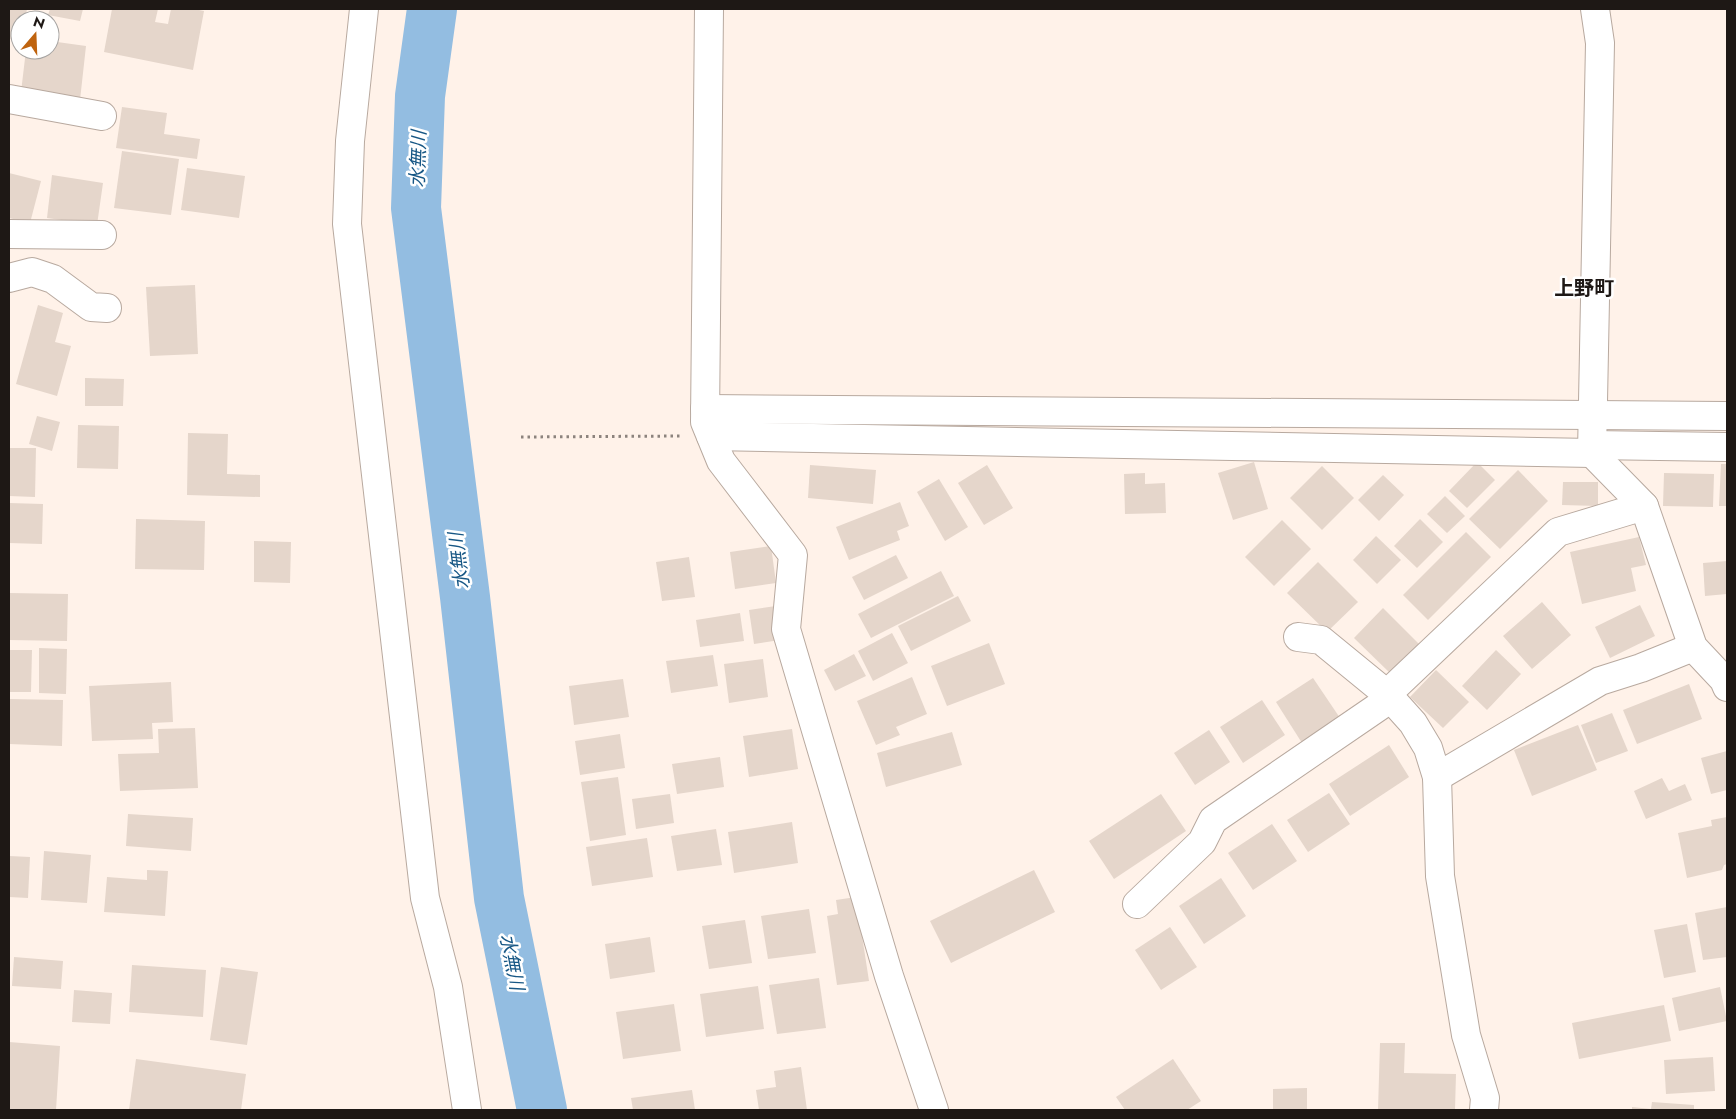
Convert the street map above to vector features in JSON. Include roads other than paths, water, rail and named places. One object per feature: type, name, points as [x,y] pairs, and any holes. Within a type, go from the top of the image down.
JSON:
[{"type":"street","points":[[364,9],[350,141],[347,224],[425,898],[448,987],[467,1110]]},
{"type":"street","points":[[709,9],[705,422],[721,461],[793,555],[786,629],[889,976],[934,1110]]},
{"type":"street","points":[[1594,9],[1600,44],[1592,449],[1644,506],[1693,647],[1726,683]]},
{"type":"street","points":[[9,99],[102,116]]},
{"type":"street","points":[[9,234],[102,236]]},
{"type":"street","points":[[9,278],[32,272],[53,279],[91,307],[107,308]]},
{"type":"street","points":[[705,410],[1727,416]]},
{"type":"street","points":[[711,436],[1592,449],[1727,447]]},
{"type":"street","points":[[1137,904],[1202,842],[1213,820],[1381,705],[1387,694],[1558,532],[1644,506]]},
{"type":"street","points":[[1298,637],[1321,640],[1387,694],[1413,723],[1428,748],[1437,777],[1440,876],[1466,1035],[1485,1098],[1484,1110]]},
{"type":"street","points":[[1437,777],[1600,681],[1641,668],[1693,647]]},
{"type":"waterway","name":"水無川","points":[[432,9],[420,96],[416,208],[465,597],[499,898],[542,1110]]},
{"type":"district","name":"上野町","points":[[1584,288]]}]
